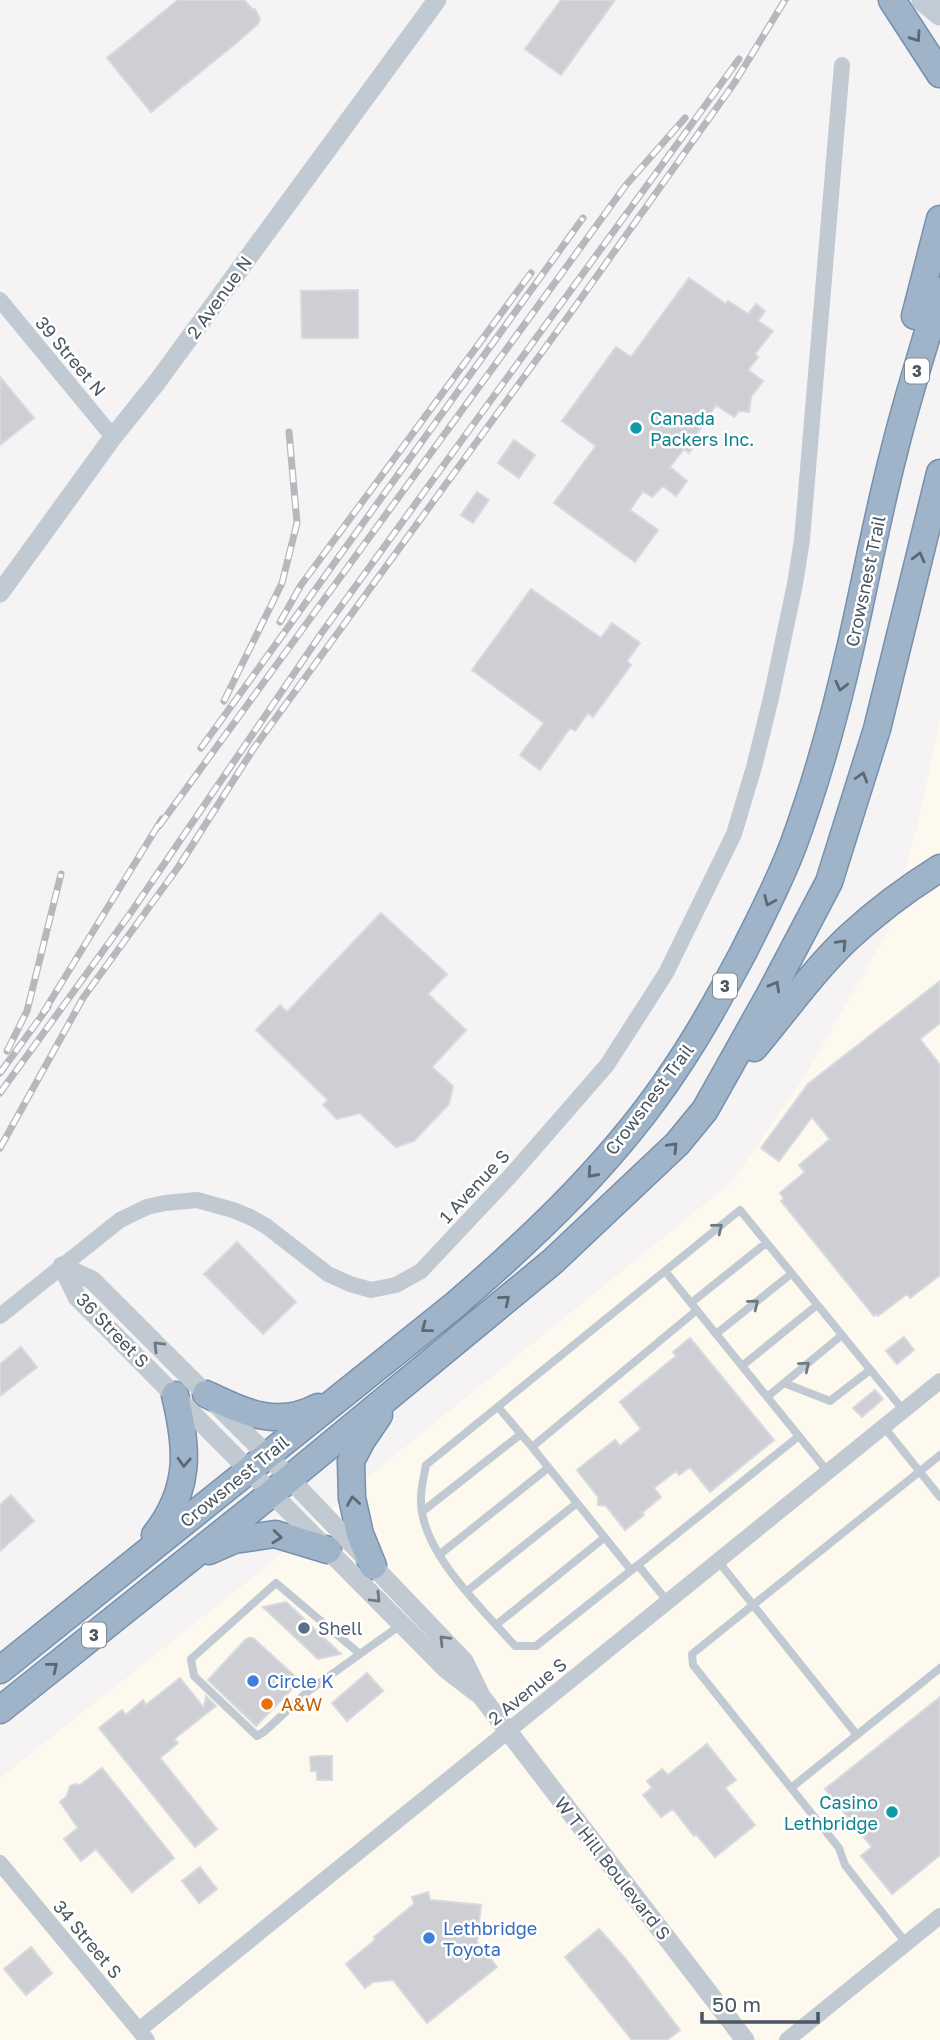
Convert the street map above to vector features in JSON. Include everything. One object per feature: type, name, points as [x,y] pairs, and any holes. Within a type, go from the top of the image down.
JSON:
[{"type":"highway","points":[[892,0],[940,74]]},
{"type":"highway","points":[[894,452],[912,328],[940,219]]},
{"type":"highway","name":"Crowsnest Trail","points":[[0,1670],[456,1304],[514,1254],[564,1204],[639,1119],[675,1070],[709,1015],[765,911],[809,799],[835,710],[894,452],[940,291]]},
{"type":"highway","name":"Crowsnest Trail","points":[[0,1710],[281,1485],[552,1262],[677,1144],[705,1110],[829,882],[877,729],[940,473]]},
{"type":"highway","points":[[705,1110],[814,975],[848,938],[880,910],[940,868]]},
{"type":"highway","points":[[373,1566],[360,1534],[352,1498],[351,1461],[362,1440],[396,1391]]},
{"type":"highway","points":[[206,1394],[245,1413],[272,1418],[308,1413],[345,1393]]},
{"type":"highway","points":[[121,1572],[157,1533],[176,1503],[186,1464],[175,1395]]},
{"type":"highway","points":[[188,1559],[234,1540],[275,1534],[328,1550]]},
{"type":"main road","points":[[923,0],[940,14]]},
{"type":"street","name":"2 Avenue N","points":[[0,593],[437,0]]},
{"type":"street","name":"1 Avenue S","points":[[0,1316],[120,1220],[147,1207],[197,1200],[250,1217],[266,1226],[328,1274],[350,1284],[371,1290],[396,1285],[421,1271],[513,1173],[607,1065],[666,973],[734,834],[771,698],[802,540],[842,65]]},
{"type":"street","name":"39 Street N","points":[[0,300],[113,437]]},
{"type":"street","name":"36 Street S","points":[[62,1266],[92,1280],[206,1394],[258,1462]]},
{"type":"street","name":"36 Street S","points":[[62,1266],[77,1297],[175,1395],[258,1462]]},
{"type":"street","name":"2 Avenue S","points":[[143,2035],[507,1732],[940,1381]]},
{"type":"street","points":[[258,1462],[281,1485]]},
{"type":"street","name":"W T Hill Boulevard S","points":[[281,1485],[328,1550],[447,1670],[481,1696]]},
{"type":"street","name":"W T Hill Boulevard S","points":[[281,1485],[373,1566],[464,1661],[481,1696],[507,1732],[745,2040]]},
{"type":"street","name":"34 Street S","points":[[0,1863],[143,2035]]},
{"type":"street","points":[[787,2040],[940,1916]]},
{"type":"lane","points":[[799,1436],[536,1646],[515,1646],[467,1591],[429,1538],[421,1499],[426,1465],[740,1210],[904,1411]]},
{"type":"lane","points":[[532,1447],[766,1243]]},
{"type":"lane","points":[[665,1271],[828,1472]]},
{"type":"lane","points":[[716,1334],[791,1274]]},
{"type":"lane","points":[[742,1366],[817,1305]]},
{"type":"lane","points":[[767,1397],[842,1335]]},
{"type":"lane","points":[[784,1383],[830,1401],[870,1370]]},
{"type":"lane","points":[[498,1407],[604,1538],[668,1602]]},
{"type":"lane","points":[[884,1427],[940,1497]]},
{"type":"lane","points":[[423,1511],[521,1434]]},
{"type":"lane","points":[[906,1943],[845,1865],[839,1848],[693,1665],[691,1654],[940,1455]]},
{"type":"lane","points":[[439,1555],[548,1468]]},
{"type":"lane","points":[[467,1591],[577,1503]]},
{"type":"lane","points":[[496,1625],[604,1538]]},
{"type":"lane","points":[[718,1561],[857,1735]]},
{"type":"lane","points":[[360,1654],[275,1583],[191,1659],[194,1676],[257,1736],[307,1692],[402,1624]]},
{"type":"lane","points":[[791,1788],[940,1668]]},
{"type":"shaded area","points":[[940,718],[940,2040],[0,2040],[0,1778],[267,1566],[379,1468],[733,1181],[806,1074],[888,931],[918,824]]},
{"type":"building","points":[[178,0],[244,0],[255,9],[260,18],[258,24],[235,44],[151,112],[107,58]]},
{"type":"building","points":[[561,0],[615,0],[561,75],[525,49]]},
{"type":"building","name":"Canada Packers Inc.","points":[[689,278],[726,304],[728,301],[748,314],[756,304],[765,311],[758,321],[773,331],[755,354],[758,357],[748,370],[763,381],[751,397],[749,412],[739,411],[734,417],[716,405],[697,434],[700,436],[689,453],[684,449],[670,467],[687,481],[676,496],[663,486],[652,497],[643,491],[630,510],[658,530],[635,562],[554,503],[596,446],[562,421],[616,347],[631,357]]},
{"type":"building","points":[[358,290],[358,338],[302,338],[301,291]]},
{"type":"building","points":[[0,377],[34,418],[0,445]]},
{"type":"building","points":[[514,440],[535,455],[519,478],[498,463]]},
{"type":"building","points":[[477,492],[489,500],[473,523],[461,515]]},
{"type":"building","points":[[531,589],[601,638],[612,623],[640,643],[627,661],[631,665],[593,717],[588,713],[575,731],[570,728],[540,770],[520,755],[544,723],[472,670]]},
{"type":"building","points":[[381,913],[447,974],[428,994],[466,1030],[432,1067],[453,1086],[449,1104],[414,1141],[396,1147],[360,1113],[337,1119],[323,1105],[328,1100],[256,1030],[280,1005],[287,1012]]},
{"type":"building","points":[[940,981],[940,1023],[920,1039],[940,1065],[940,1275],[910,1298],[907,1294],[878,1316],[874,1316],[781,1201],[784,1199],[780,1193],[805,1172],[799,1165],[830,1139],[812,1117],[779,1161],[761,1148],[808,1084]]},
{"type":"building","points":[[237,1242],[296,1302],[263,1334],[204,1274]]},
{"type":"building","points":[[904,1337],[914,1350],[897,1364],[886,1351]]},
{"type":"building","points":[[690,1338],[774,1440],[710,1492],[690,1467],[679,1475],[676,1471],[654,1488],[661,1497],[625,1530],[606,1506],[598,1505],[598,1497],[577,1470],[615,1440],[620,1446],[641,1429],[620,1402],[676,1356],[673,1352]]},
{"type":"building","points":[[21,1347],[37,1367],[0,1396],[0,1364]]},
{"type":"building","points":[[875,1390],[883,1399],[862,1417],[853,1408]]},
{"type":"building","points":[[11,1495],[34,1521],[0,1551],[0,1505]]},
{"type":"building","points":[[286,1602],[341,1654],[318,1659],[263,1607]]},
{"type":"building","name":"Circle K","points":[[249,1638],[253,1638],[296,1677],[298,1683],[256,1726],[208,1680]]},
{"type":"building","points":[[367,1673],[383,1691],[347,1721],[332,1703]]},
{"type":"building","points":[[180,1678],[204,1708],[206,1696],[216,1706],[174,1739],[178,1743],[160,1758],[217,1829],[195,1847],[99,1728],[122,1710],[126,1715],[143,1700],[146,1705]]},
{"type":"building","name":"Casino Lethbridge","points":[[940,1697],[940,1855],[892,1894],[861,1856],[872,1847],[825,1789]]},
{"type":"building","points":[[707,1744],[736,1780],[725,1788],[755,1825],[715,1857],[673,1809],[661,1817],[643,1795],[652,1788],[647,1781],[662,1769],[668,1775]]},
{"type":"building","points":[[332,1756],[332,1780],[317,1780],[317,1771],[311,1771],[310,1757]]},
{"type":"building","points":[[102,1768],[174,1858],[132,1892],[96,1849],[81,1861],[64,1839],[78,1828],[60,1802],[67,1796],[70,1786],[80,1785]]},
{"type":"building","points":[[200,1867],[217,1889],[199,1903],[182,1881]]},
{"type":"building","points":[[428,1892],[430,1900],[481,1905],[477,1942],[497,1967],[427,2023],[393,1980],[373,1982],[365,1988],[346,1964],[414,1904],[412,1897]]},
{"type":"building","points":[[599,1929],[680,2030],[667,2040],[632,2040],[565,1957]]},
{"type":"building","points":[[31,1947],[52,1973],[26,1995],[4,1969]]},
{"type":"railway","points":[[0,1148],[83,998],[179,866],[254,748],[735,82],[785,0]]},
{"type":"railway","points":[[0,1093],[132,911],[323,631],[739,59]]},
{"type":"railway","points":[[159,826],[626,185],[685,118]]},
{"type":"railway","points":[[201,748],[583,218]]},
{"type":"railway","points":[[280,622],[301,585],[531,273]]},
{"type":"railway","points":[[224,701],[282,583],[297,523],[289,432]]},
{"type":"railway","points":[[43,1013],[162,819]]},
{"type":"railway","points":[[7,1051],[27,1011],[61,874]]},
{"type":"railway","points":[[0,1073],[48,1007]]},
{"type":"place","name":"Canada Packers Inc.","points":[[636,428]]},
{"type":"place","name":"Shell","points":[[304,1628]]},
{"type":"place","name":"Circle K","points":[[253,1681]]},
{"type":"place","name":"A&W","points":[[267,1704]]},
{"type":"place","name":"Casino Lethbridge","points":[[892,1812]]},
{"type":"place","name":"Lethbridge Toyota","points":[[429,1938]]}]
